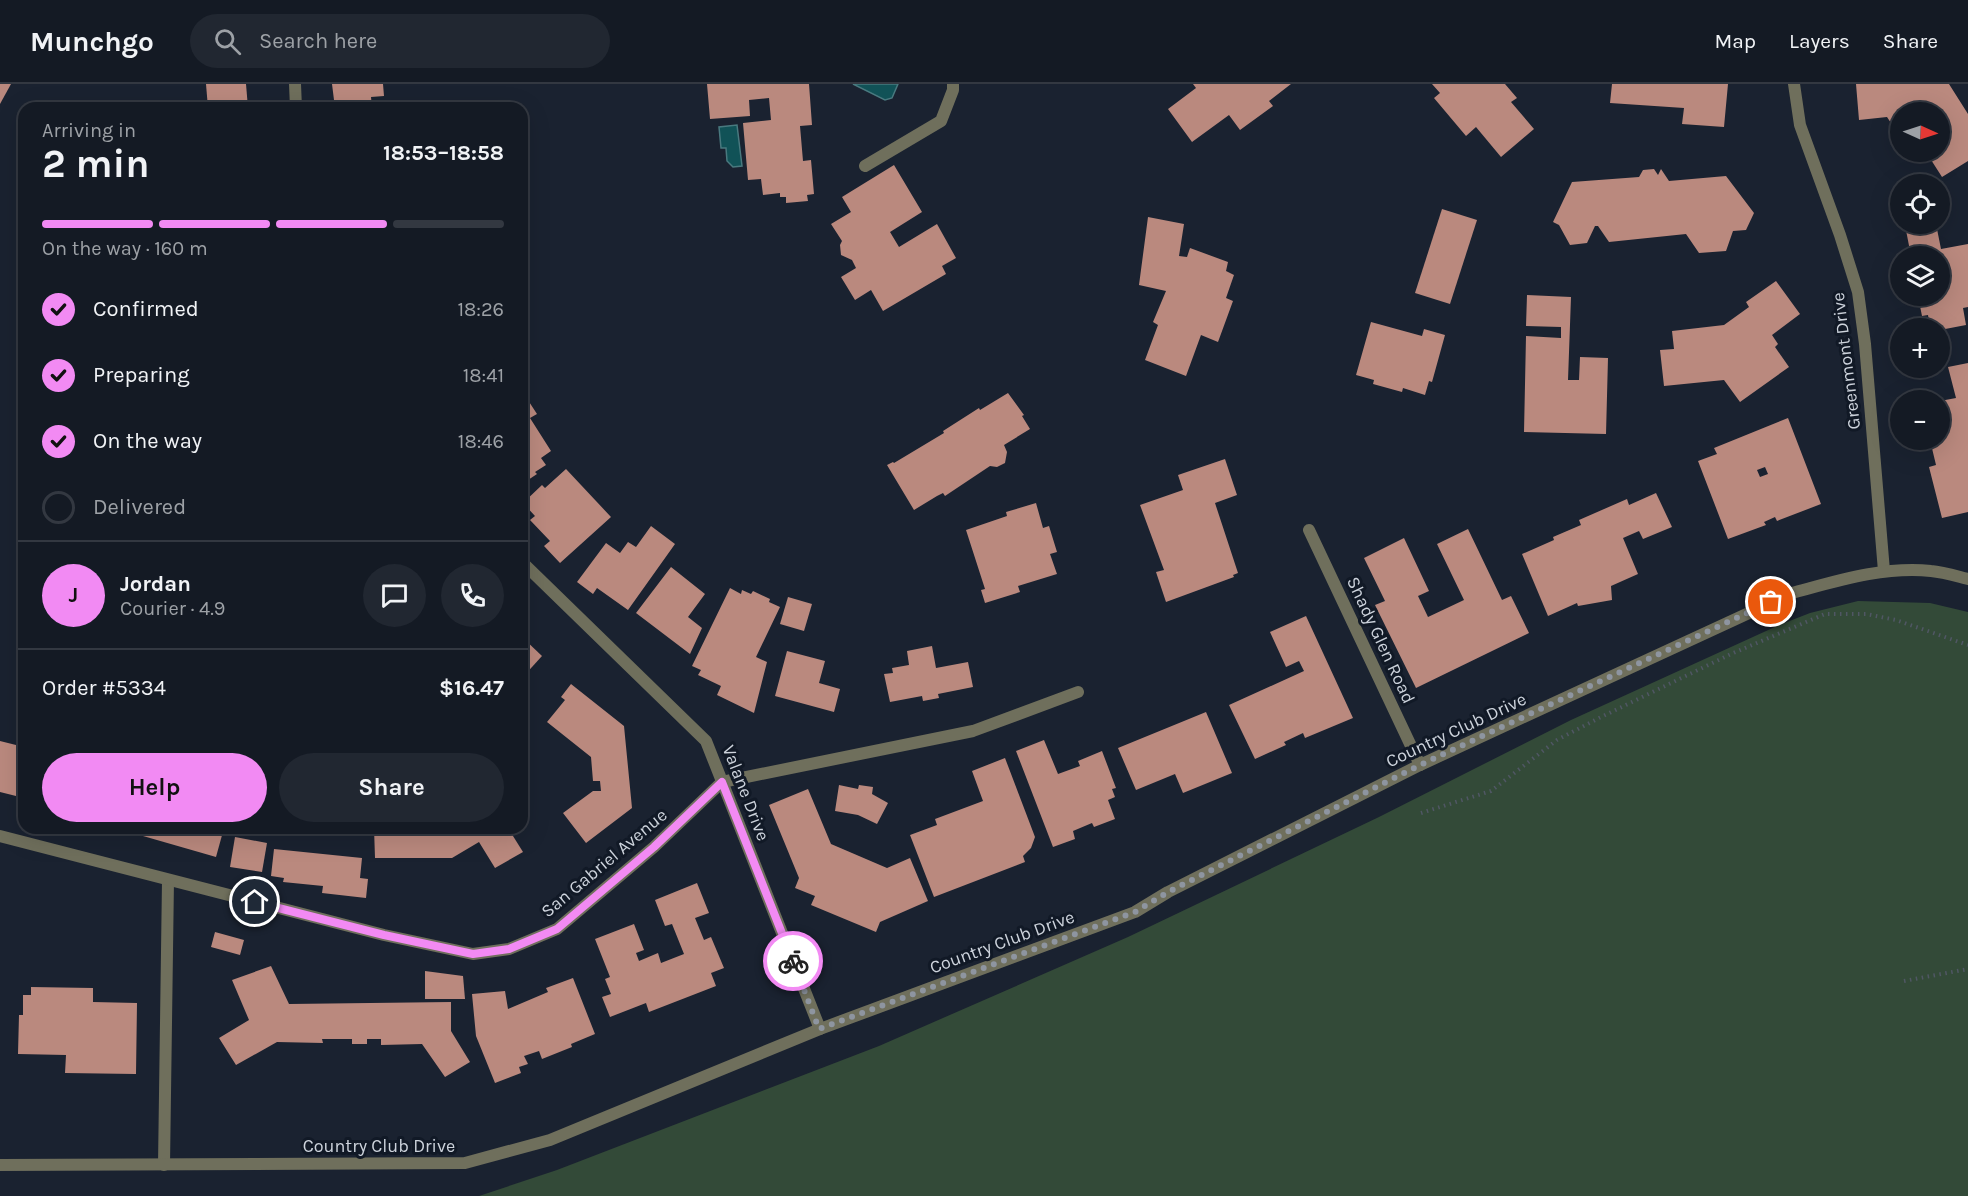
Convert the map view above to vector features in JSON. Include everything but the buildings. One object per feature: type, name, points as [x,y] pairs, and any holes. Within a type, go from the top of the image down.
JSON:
[{"type":"street","points":[[295,84],[296,102]]},
{"type":"street","points":[[865,166],[941,121],[953,90],[953,84]]},
{"type":"street","name":"Greenmont Drive","points":[[1794,84],[1800,125],[1840,235],[1857,292],[1865,344],[1884,571]]},
{"type":"street","name":"Shady Glen Road","points":[[1309,530],[1420,765]]},
{"type":"street","name":"Valane Drive","points":[[528,568],[706,741],[819,1029]]},
{"type":"street","name":"Country Club Drive","points":[[0,1165],[465,1163],[550,1140],[819,1029],[1135,912],[1168,892],[1420,765],[1792,592],[1884,571],[1931,571],[1968,579]]},
{"type":"street","points":[[722,782],[973,731],[1078,693]]},
{"type":"street","name":"San Gabriel Avenue","points":[[0,836],[437,947],[473,954],[509,949],[557,929],[654,847],[722,782]]},
{"type":"street","points":[[164,1165],[168,879]]},
{"type":"path","points":[[1421,813],[1491,791],[1557,740],[1588,723],[1731,654],[1825,614],[1866,614],[1896,620],[1968,645]]},
{"type":"path","points":[[1904,981],[1968,969]]},
{"type":"shaded area","points":[[853,84],[898,84],[892,98],[885,100]]},
{"type":"shaded area","points":[[737,125],[742,166],[733,167],[727,161],[726,148],[721,148],[719,127]]},
{"type":"shaded area","points":[[1858,601],[1930,603],[1968,612],[1968,1196],[479,1196],[557,1170],[879,1046],[1128,937],[1379,817],[1571,720],[1777,626],[1810,613]]},
{"type":"way so far","points":[[793,961],[819,1029],[1135,912],[1168,892],[1420,765],[1771,602]]},
{"type":"route","points":[[255,902],[384,935],[473,954],[509,949],[557,929],[654,847],[722,782],[793,961]]}]
